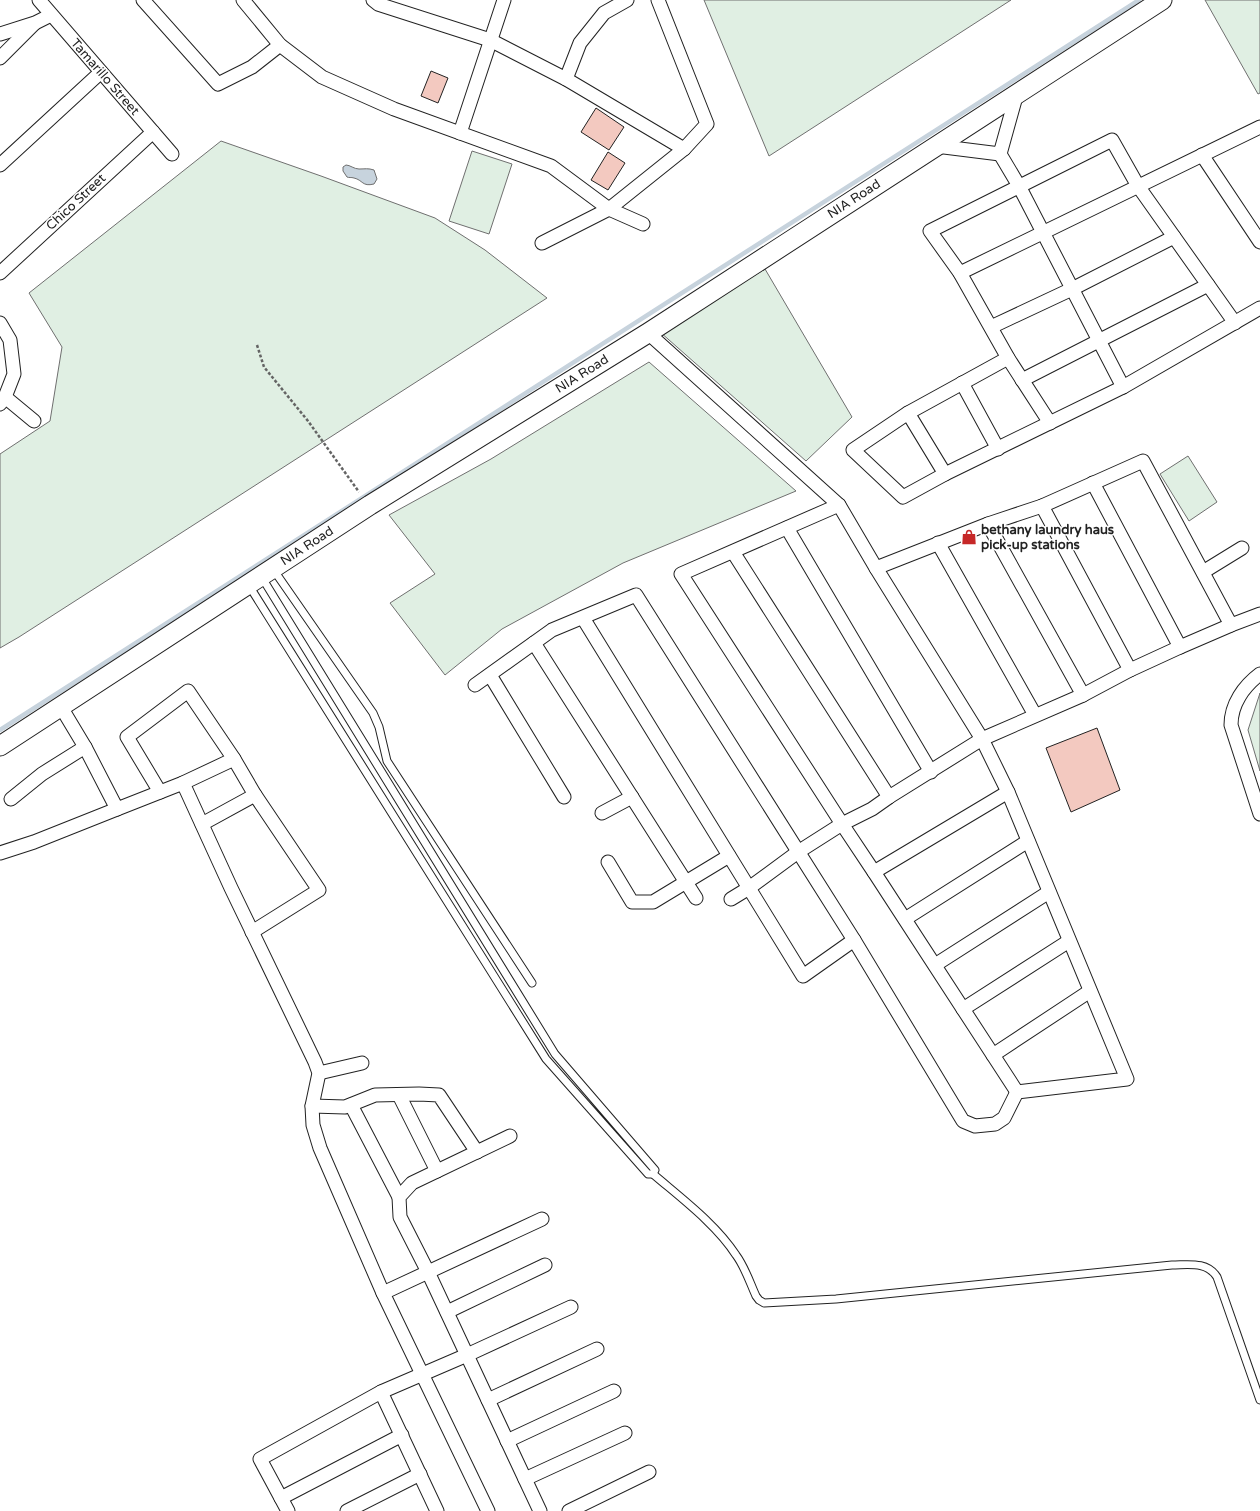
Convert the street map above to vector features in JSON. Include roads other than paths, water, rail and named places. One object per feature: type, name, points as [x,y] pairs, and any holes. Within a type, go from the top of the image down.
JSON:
[{"type":"street","name":"Tamarillo Street","points":[[39,0],[172,154]]},
{"type":"street","points":[[143,0],[218,84],[252,67],[280,45]]},
{"type":"street","points":[[243,0],[280,45],[322,77],[394,109],[551,166],[609,209],[643,224]]},
{"type":"street","points":[[373,0],[378,4],[490,40],[566,79],[684,149]]},
{"type":"street","points":[[460,133],[504,0]]},
{"type":"street","points":[[566,79],[580,43],[604,13],[627,0]]},
{"type":"street","points":[[542,243],[609,209],[684,149],[707,124],[658,0]]},
{"type":"street","name":"NIA Road","points":[[0,746],[370,505],[648,333],[1162,0]]},
{"type":"street","points":[[0,34],[34,23],[51,15]]},
{"type":"street","points":[[0,58],[34,23]]},
{"type":"street","points":[[0,165],[101,72]]},
{"type":"street","points":[[1017,93],[1000,154],[1019,186],[1123,387]]},
{"type":"street","points":[[960,273],[1202,155],[1258,131]]},
{"type":"street","name":"Chico Street","points":[[0,273],[153,132]]},
{"type":"street","points":[[1050,423],[1008,358],[960,273],[930,231],[1112,140],[1138,186],[1235,323]]},
{"type":"street","points":[[936,146],[1000,154]]},
{"type":"street","points":[[1202,155],[1260,242]]},
{"type":"street","points":[[991,327],[1072,289],[1174,237]]},
{"type":"street","points":[[1022,380],[1208,285]]},
{"type":"street","points":[[1008,358],[908,413],[853,450],[903,497],[945,474],[1123,387],[1260,308]]},
{"type":"street","points":[[0,323],[10,340],[14,374],[3,401],[34,421]]},
{"type":"street","points":[[648,333],[839,505],[876,568],[982,739],[1008,792],[1127,1079],[1017,1092]]},
{"type":"street","points":[[962,383],[998,449]]},
{"type":"street","points":[[908,413],[945,474]]},
{"type":"street","points":[[876,568],[988,524],[1042,506],[1143,461],[1231,625]]},
{"type":"street","points":[[1093,483],[1180,646]]},
{"type":"street","points":[[839,505],[681,574],[1017,1092]]},
{"type":"street","points":[[1042,506],[1130,670]]},
{"type":"street","points":[[988,524],[1083,695]]},
{"type":"street","points":[[786,528],[931,772]]},
{"type":"street","points":[[938,543],[1035,715]]},
{"type":"street","points":[[1203,572],[1242,548]]},
{"type":"street","points":[[733,552],[889,797]]},
{"type":"street","points":[[475,685],[552,630],[636,595],[854,940],[963,1121],[975,1126],[995,1124],[1004,1118],[1017,1092]]},
{"type":"street","points":[[731,899],[749,888],[798,852],[842,824],[872,809],[982,739],[1083,695],[1180,646],[1260,614]]},
{"type":"street","points":[[583,618],[803,976],[854,940]]},
{"type":"street","points":[[534,643],[696,898]]},
{"type":"street","points":[[1260,674],[1249,682],[1235,704],[1230,725],[1260,814]]},
{"type":"street","points":[[490,675],[564,797]]},
{"type":"street","points":[[160,792],[128,737],[188,691],[234,759],[255,795],[319,890],[252,932]]},
{"type":"street","points":[[61,707],[85,747],[117,809]]},
{"type":"street","points":[[11,799],[42,774],[85,747]]},
{"type":"street","points":[[0,853],[34,842],[160,792],[234,759]]},
{"type":"street","points":[[183,782],[252,932],[315,1062],[319,1073],[312,1106],[313,1125],[320,1148],[383,1293],[488,1511]]},
{"type":"street","points":[[874,872],[1008,792]]},
{"type":"street","points":[[202,824],[255,795]]},
{"type":"street","points":[[602,813],[632,797]]},
{"type":"street","points":[[905,919],[1028,841]]},
{"type":"street","points":[[608,862],[632,902],[653,902],[729,856]]},
{"type":"street","points":[[935,965],[1049,892]]},
{"type":"street","points":[[963,1008],[1069,941]]},
{"type":"street","points":[[993,1055],[1090,991]]},
{"type":"street","points":[[319,1073],[362,1063]]},
{"type":"street","points":[[312,1106],[345,1107],[376,1095],[420,1094],[439,1096],[477,1152]]},
{"type":"street","points":[[399,1095],[437,1171]]},
{"type":"street","points":[[351,1105],[400,1197],[400,1217],[428,1272],[540,1511]]},
{"type":"street","points":[[400,1197],[412,1183],[510,1136]]},
{"type":"street","points":[[383,1293],[542,1219]]},
{"type":"street","points":[[447,1312],[545,1265]]},
{"type":"street","points":[[288,1511],[260,1459],[381,1392],[467,1355],[571,1306]]},
{"type":"street","points":[[488,1400],[597,1349]]},
{"type":"street","points":[[507,1441],[614,1391]]},
{"type":"street","points":[[381,1392],[437,1511]]},
{"type":"street","points":[[525,1479],[625,1433]]},
{"type":"street","points":[[281,1498],[402,1435]]},
{"type":"street","points":[[569,1511],[649,1472]]},
{"type":"street","points":[[347,1511],[420,1474]]},
{"type":"lane","points":[[261,576],[555,1054],[654,1170],[653,1174]]},
{"type":"lane","points":[[261,576],[343,736],[546,1059],[648,1174],[653,1174],[712,1226],[729,1245],[737,1256],[759,1300],[764,1303],[836,1299],[1172,1265],[1202,1265],[1214,1272],[1217,1277],[1260,1400]]},
{"type":"lane","points":[[261,576],[373,713],[379,727],[387,761],[532,984]]},
{"type":"lane","points":[[343,736],[354,729]]},
{"type":"lane","points":[[450,908],[461,901]]},
{"type":"waterway","points":[[0,730],[1139,0]]},
{"type":"place","name":"bethany laundry haus pick-up stations","points":[[969,537]]}]
